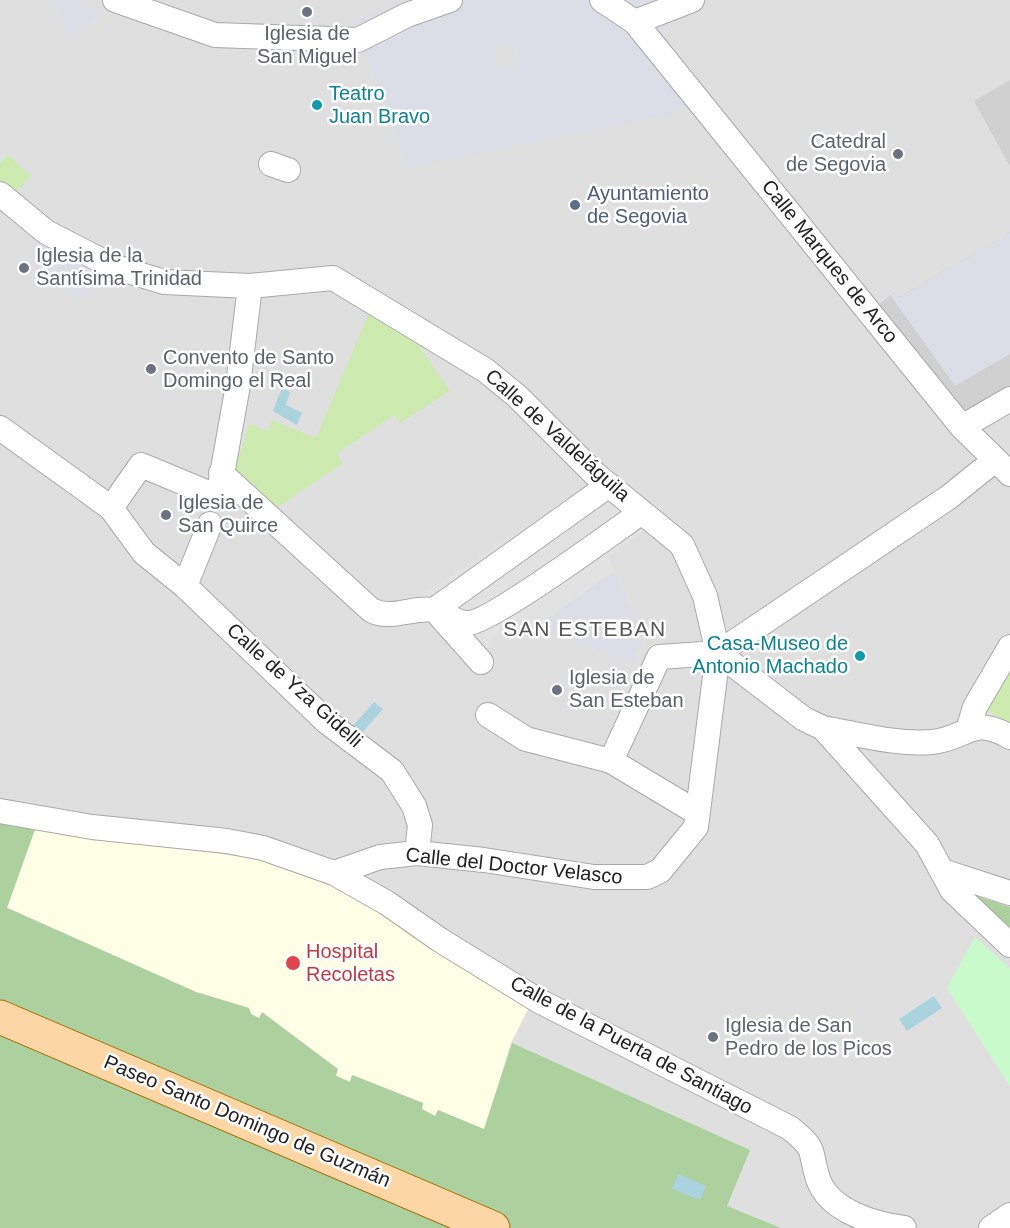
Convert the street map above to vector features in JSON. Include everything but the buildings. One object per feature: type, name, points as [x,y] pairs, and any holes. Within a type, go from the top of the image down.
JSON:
[{"type":"main road","name":"Paseo Santo Domingo de Guzmán","points":[[0,1017],[493,1228]]},
{"type":"street","points":[[119,1],[215,35],[358,40],[407,15],[450,0]]},
{"type":"street","name":"Calle Marques de Arco","points":[[602,0],[634,22],[962,427],[1002,467]]},
{"type":"street","points":[[634,22],[692,0]]},
{"type":"street","points":[[0,194],[45,232],[112,266],[164,282],[250,286],[238,386],[218,497],[141,465],[111,508],[0,428]]},
{"type":"street","name":"Calle de Valdeláguila","points":[[250,286],[333,278],[485,370],[517,396],[609,485],[682,545],[705,596],[718,653]]},
{"type":"street","points":[[962,427],[1010,399]]},
{"type":"street","points":[[611,761],[659,657],[718,653],[949,497],[1002,467]]},
{"type":"street","points":[[221,473],[371,610],[376,613],[434,610],[459,622],[479,621],[642,512]]},
{"type":"street","points":[[434,610],[609,485]]},
{"type":"street","name":"Calle de Yza Gidelli","points":[[111,508],[135,544],[185,586],[327,722],[392,771],[414,806],[420,825],[417,853]]},
{"type":"street","points":[[185,586],[210,524]]},
{"type":"street","points":[[434,610],[481,662]]},
{"type":"street","points":[[968,730],[975,707],[1010,647]]},
{"type":"street","points":[[718,653],[813,724],[927,844],[952,890],[1010,945]]},
{"type":"street","name":"Calle del Doctor Velasco","points":[[334,873],[380,856],[417,853],[594,877],[647,877],[660,871],[693,832],[718,653]]},
{"type":"street","points":[[488,715],[526,739],[611,761],[696,812]]},
{"type":"street","points":[[813,724],[912,742],[946,739],[980,727],[1002,732]]},
{"type":"street","points":[[0,811],[92,827],[254,846],[334,873]]},
{"type":"street","points":[[942,871],[1010,893]]},
{"type":"street","name":"Calle de la Puerta de Santiago","points":[[334,873],[387,903],[440,940],[539,1001],[790,1128],[807,1142],[813,1152],[818,1180],[832,1201],[851,1212],[890,1226],[904,1228]]},
{"type":"street","points":[[991,1228],[1010,1215]]},
{"type":"shaded area","points":[[0,0],[1010,0],[1010,1228],[731,1228],[0,956]]},
{"type":"shaded area","points":[[54,0],[68,0],[105,14],[67,36]]},
{"type":"shaded area","points":[[405,0],[650,0],[654,16],[689,75],[694,98],[675,113],[407,168],[367,57],[348,24]],"holes":[[[510,44],[518,49],[520,59],[513,67],[505,68],[497,63],[495,53],[501,45]]]},
{"type":"shaded area","points":[[1010,80],[1010,164],[1009,165],[974,101]]},
{"type":"shaded area","points":[[1010,232],[1010,388],[963,415],[875,307],[894,293],[897,297],[903,295],[995,241],[1001,240]]},
{"type":"shaded area","points":[[1010,232],[1010,354],[955,386],[891,296],[894,293],[900,297],[995,241],[1001,240]]},
{"type":"shaded area","points":[[41,239],[105,263],[80,301],[30,249]]},
{"type":"shaded area","points":[[594,481],[649,527],[608,557],[614,571],[535,628],[506,616],[476,670],[407,605]]},
{"type":"shaded area","points":[[614,571],[644,638],[632,661],[535,628]]},
{"type":"shaded area","name":"Hospital Recoletas","points":[[37,824],[88,835],[256,859],[348,892],[528,1009],[511,1043],[484,1130],[438,1110],[435,1116],[421,1109],[423,1103],[353,1075],[350,1082],[335,1075],[261,1013],[260,1019],[251,1014],[249,1008],[196,992],[6,907]]},
{"type":"green space","points":[[8,155],[31,176],[13,195],[0,183],[0,163]]},
{"type":"green space","points":[[370,310],[414,339],[450,391],[400,423],[395,415],[337,453],[343,463],[275,509],[235,470],[249,424],[268,431],[272,420],[316,438]]},
{"type":"green space","points":[[1010,659],[1010,724],[982,707]]},
{"type":"green space","points":[[0,816],[37,824],[7,908],[196,992],[249,1008],[251,1014],[259,1018],[262,1012],[338,1069],[336,1076],[350,1082],[352,1075],[423,1103],[422,1109],[435,1116],[438,1110],[484,1129],[512,1043],[750,1150],[727,1206],[781,1228],[0,1228]]},
{"type":"green space","points":[[974,895],[1010,907],[1010,933]]},
{"type":"green space","points":[[975,937],[1010,968],[1010,1086],[947,988]]},
{"type":"water","points":[[282,388],[290,392],[286,405],[302,413],[297,425],[273,411]]},
{"type":"water","points":[[374,702],[383,709],[361,734],[352,727]]},
{"type":"water","points":[[934,996],[942,1008],[907,1031],[899,1019]]},
{"type":"water","points":[[678,1174],[706,1186],[700,1200],[672,1189]]},
{"type":"place","name":"Iglesia de San Miguel","points":[[307,12]]},
{"type":"place","name":"Teatro Juan Bravo","points":[[317,105]]},
{"type":"place","name":"Catedral de Segovia","points":[[898,154]]},
{"type":"place","name":"Ayuntamiento de Segovia","points":[[575,205]]},
{"type":"place","name":"Iglesia de la Santísima Trinidad","points":[[24,268]]},
{"type":"place","name":"Convento de Santo Domingo el Real","points":[[151,369]]},
{"type":"place","name":"Iglesia de San Quirce","points":[[166,515]]},
{"type":"place","name":"Casa-Museo de Antonio Machado","points":[[860,656]]},
{"type":"place","name":"Iglesia de San Esteban","points":[[557,690]]},
{"type":"place","name":"Hospital Recoletas","points":[[293,963]]},
{"type":"place","name":"Iglesia de San Pedro de los Picos","points":[[713,1037]]},
{"type":"district","name":"SAN ESTEBAN","points":[[585,630]]}]
